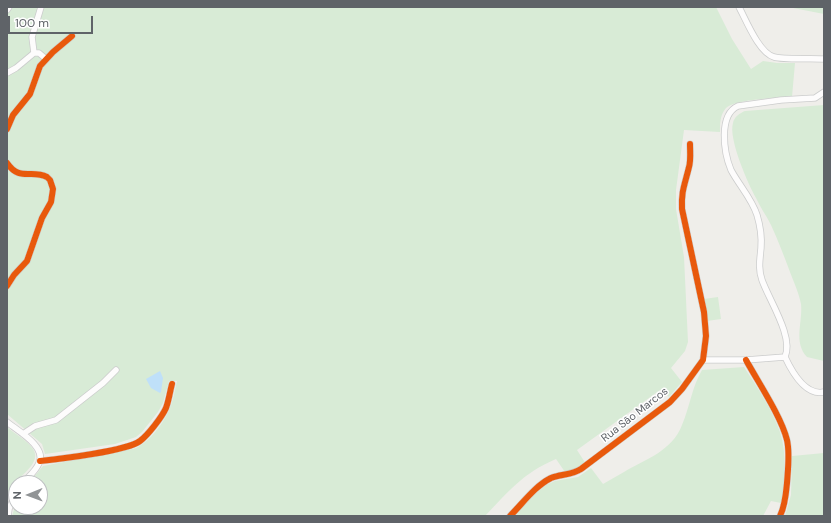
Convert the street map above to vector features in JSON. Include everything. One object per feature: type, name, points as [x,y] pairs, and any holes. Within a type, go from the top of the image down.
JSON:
[{"type":"street","points":[[34,53],[32,37],[41,7]]},
{"type":"street","points":[[739,7],[761,47],[768,55],[778,58],[824,59]]},
{"type":"street","points":[[7,129],[13,115],[30,94],[38,70],[46,59],[72,36]]},
{"type":"street","points":[[7,73],[16,68],[34,53],[39,53],[46,59]]},
{"type":"street","points":[[824,92],[815,98],[781,100],[738,106],[733,109],[724,127],[725,143],[730,166],[743,191],[754,207],[757,216],[761,232],[759,265],[760,275],[785,335],[788,348],[785,357],[795,374],[805,386],[814,392],[824,392]]},
{"type":"street","name":"Rua São Marcos","points":[[510,516],[535,489],[543,483],[553,477],[572,474],[581,470],[666,406],[682,389],[703,360],[706,336],[704,312],[682,203],[683,188],[689,167],[690,144]]},
{"type":"street","points":[[7,163],[12,170],[21,175],[38,174],[47,177],[52,184],[53,193],[51,202],[42,218],[27,261],[14,275],[7,286]]},
{"type":"street","points":[[703,360],[746,360],[785,357]]},
{"type":"street","points":[[746,360],[778,417],[787,439],[788,478],[784,505],[780,516]]},
{"type":"street","points":[[23,434],[35,426],[56,420],[103,383],[116,370]]},
{"type":"street","points":[[40,461],[91,454],[135,444],[144,438],[166,409],[172,384]]},
{"type":"street","points":[[7,422],[23,434],[40,450],[40,461],[31,475]]},
{"type":"green space","points":[[7,7],[716,7],[732,39],[751,69],[763,61],[795,63],[792,97],[747,101],[731,105],[726,108],[721,116],[720,132],[684,130],[676,190],[676,209],[684,257],[688,342],[685,351],[671,368],[682,382],[669,397],[660,390],[577,450],[586,464],[579,468],[565,472],[556,459],[544,464],[517,483],[485,516],[12,516],[48,515],[48,475],[36,475],[43,466],[134,449],[143,444],[158,429],[166,417],[172,402],[177,381],[169,381],[163,403],[158,412],[142,432],[136,437],[115,444],[45,454],[42,444],[7,414]]},
{"type":"green space","points":[[788,7],[824,7],[824,14]]},
{"type":"green space","points":[[824,105],[824,361],[807,357],[800,345],[801,304],[799,296],[774,231],[759,205],[744,172],[736,150],[732,130],[735,119],[739,114],[745,111]]},
{"type":"green space","points":[[718,297],[721,319],[707,321],[704,299]]},
{"type":"green space","points":[[744,367],[773,415],[780,432],[784,449],[784,486],[781,503],[771,501],[763,516],[513,516],[546,485],[555,481],[578,477],[591,468],[603,484],[658,453],[678,434],[702,370]]},
{"type":"green space","points":[[7,427],[28,443],[33,449],[35,459],[30,468],[23,475],[8,475],[7,498]]},
{"type":"green space","points":[[824,453],[824,516],[785,516],[791,495],[792,456]]},
{"type":"water","points":[[160,371],[163,378],[160,393],[151,388],[146,379]]},
{"type":"cycle path","points":[[7,129],[13,115],[30,94],[40,66],[53,52],[72,36]]},
{"type":"cycle path","points":[[510,516],[534,490],[545,481],[581,469],[670,402],[682,389],[703,360],[706,336],[704,312],[682,209],[683,192],[690,162],[690,144]]},
{"type":"cycle path","points":[[7,163],[12,169],[21,174],[36,174],[47,177],[50,180],[53,189],[51,202],[42,218],[27,261],[14,275],[7,286]]},
{"type":"cycle path","points":[[746,360],[775,410],[787,440],[789,456],[787,487],[780,516]]},
{"type":"cycle path","points":[[40,461],[108,451],[133,445],[140,441],[151,430],[164,412],[172,384]]}]
